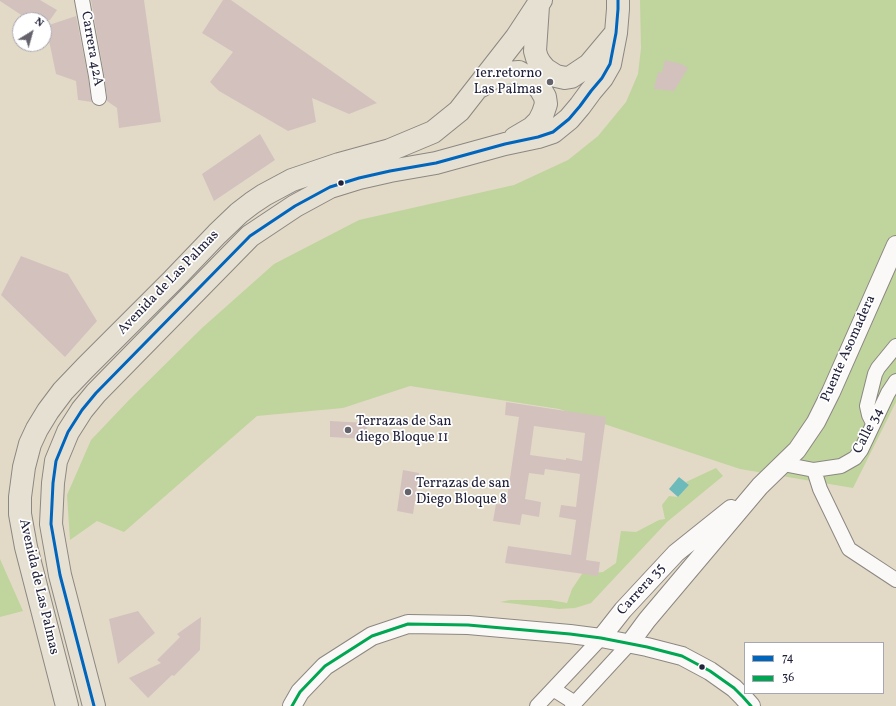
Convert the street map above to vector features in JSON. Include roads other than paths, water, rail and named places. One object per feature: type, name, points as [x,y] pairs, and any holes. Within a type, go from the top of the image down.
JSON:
[{"type":"main road","name":"Avenida de Las Palmas","points":[[94,706],[60,575],[51,524],[53,483],[56,461],[68,432],[82,410],[96,392],[250,236],[286,212],[330,187],[360,178],[436,162],[553,132],[569,118],[602,78],[610,64],[616,33],[618,0]]},
{"type":"main road","name":"Avenida de Las Palmas","points":[[67,706],[26,547],[20,514],[20,497],[24,467],[30,444],[48,411],[85,368],[239,213],[264,195],[292,180],[339,164],[390,150],[433,132],[459,110],[476,90],[516,38],[540,3]]},
{"type":"main road","points":[[540,3],[535,51],[537,58],[545,69],[556,76],[565,78],[577,74],[589,65],[616,33]]},
{"type":"main road","points":[[476,90],[492,78],[506,73],[519,72],[528,77],[537,85],[545,96],[546,104],[544,113],[539,121],[532,128],[505,144]]},
{"type":"street","name":"Carrera 42A","points":[[82,0],[99,98]]},
{"type":"street","name":"Puente Asomadera","points":[[797,450],[816,422],[831,392],[896,245]]},
{"type":"street","points":[[874,423],[869,415],[867,406],[875,374],[896,346]]},
{"type":"street","name":"Calle 34","points":[[783,464],[814,470],[841,466],[855,458],[861,450],[888,393],[896,381]]},
{"type":"street","name":"Carrera 35","points":[[536,706],[601,638],[623,610],[676,552],[760,486],[797,450]]},
{"type":"street","points":[[814,470],[820,489],[849,549],[896,580]]},
{"type":"street","name":"Carrera 35","points":[[573,704],[630,643],[647,620],[760,486]]},
{"type":"street","points":[[296,699],[325,666],[372,636],[408,624],[468,625],[570,634],[630,643],[682,656],[710,671],[734,688],[751,706]]},
{"type":"street","points":[[552,689],[573,704]]},
{"type":"water","points":[[679,477],[689,485],[678,497],[669,489]]},
{"type":"place","name":"1er.retorno Las Palmas","points":[[550,82]]},
{"type":"place","name":"Terrazas de San diego Bloque 11","points":[[348,430]]},
{"type":"place","name":"Terrazas de san Diego Bloque 8","points":[[408,492]]}]
